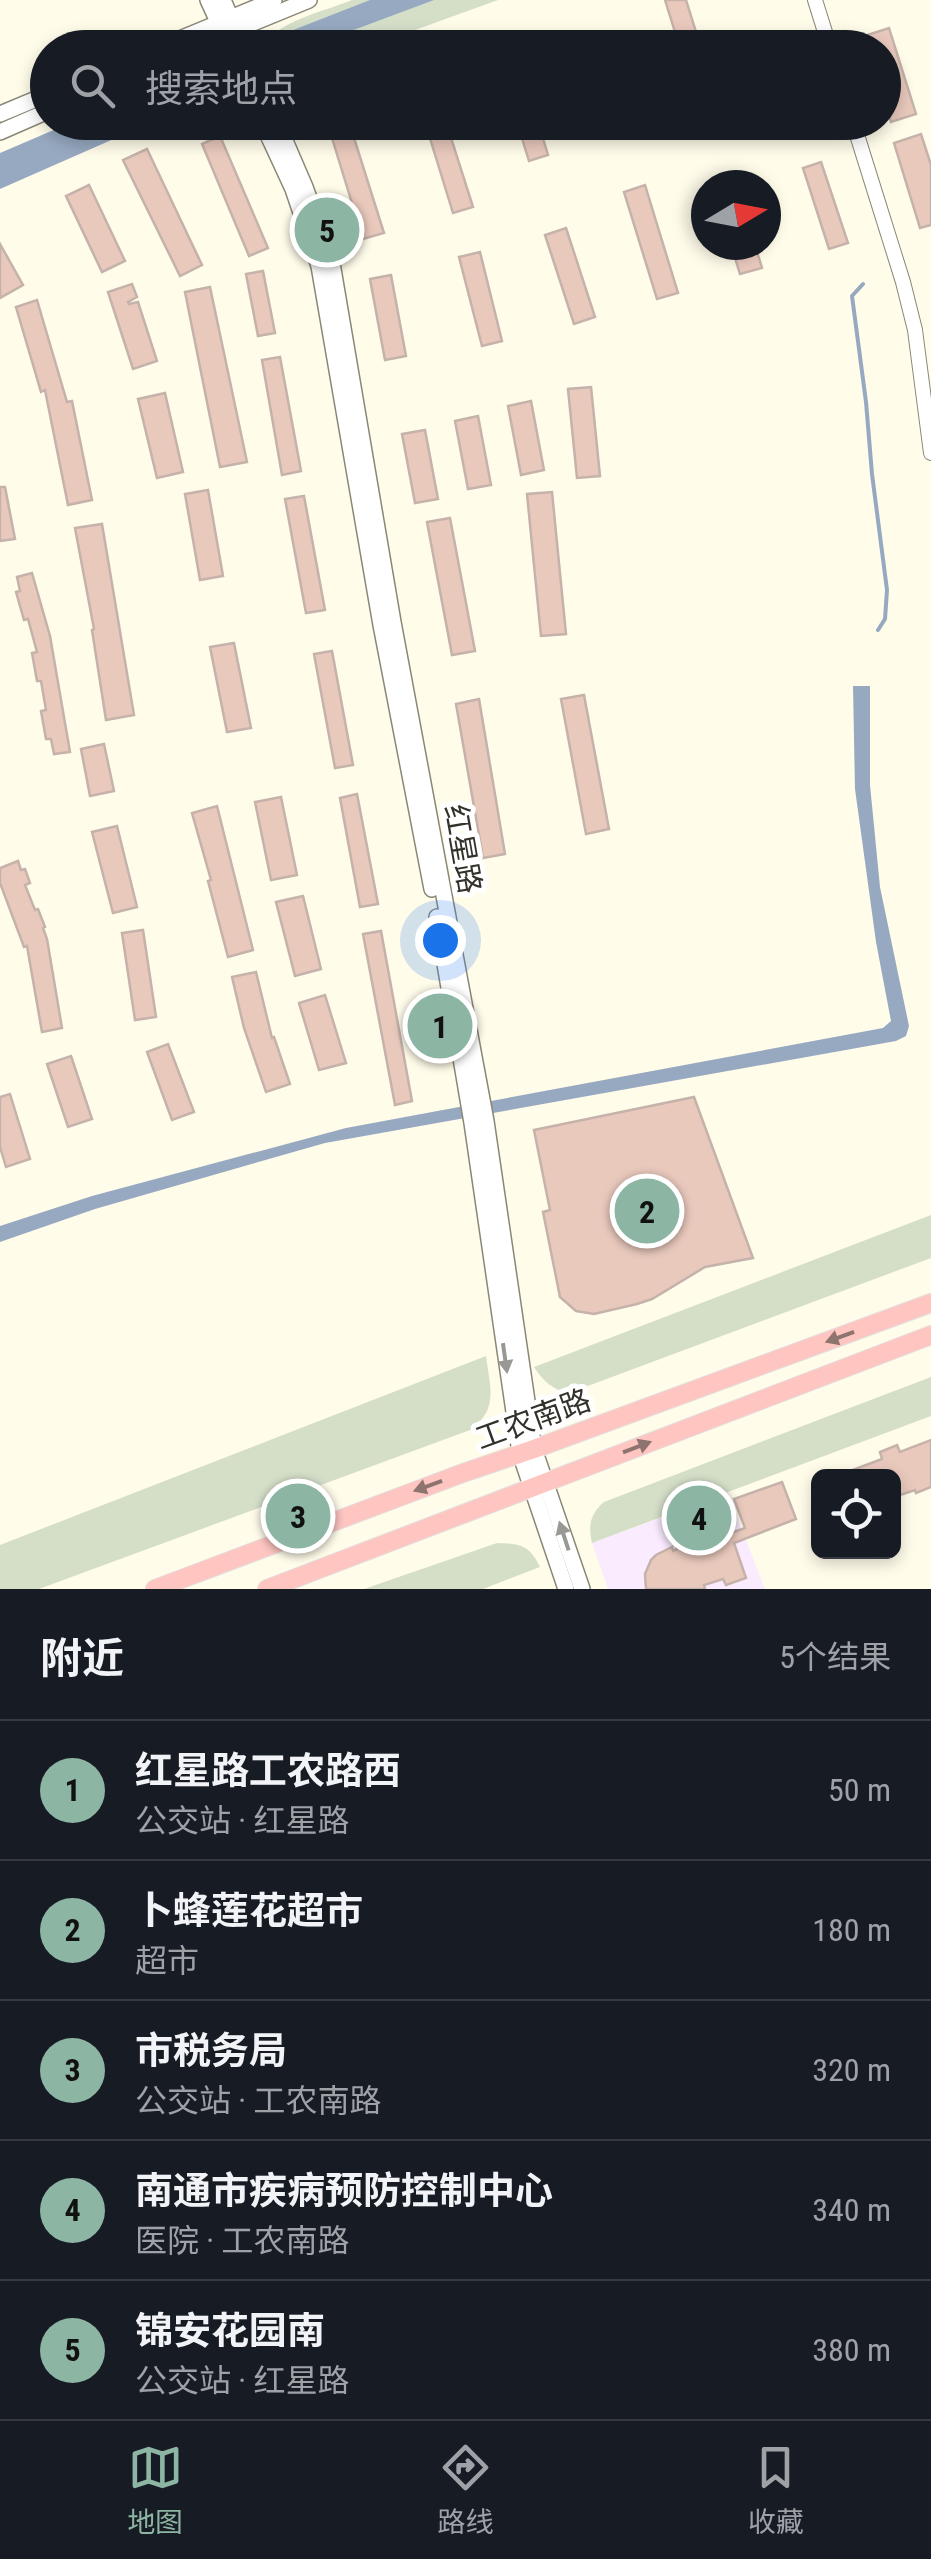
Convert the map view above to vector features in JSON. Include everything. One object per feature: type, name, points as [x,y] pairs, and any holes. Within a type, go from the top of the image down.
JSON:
[{"type":"main road","points":[[208,0],[228,30]]},
{"type":"main road","points":[[223,0],[228,30]]},
{"type":"main road","points":[[228,30],[274,0]]},
{"type":"main road","points":[[228,30],[309,0]]},
{"type":"main road","points":[[0,114],[30,102]]},
{"type":"main road","points":[[0,132],[30,119]]},
{"type":"main road","name":"红星路","points":[[270,140],[293,190],[319,266],[381,624],[473,1090]]},
{"type":"main road","name":"红星路","points":[[285,140],[332,263],[479,1122],[527,1451],[582,1589]]},
{"type":"main road","name":"工农南路","points":[[154,1589],[931,1304]]},
{"type":"main road","name":"工农南路","points":[[267,1589],[931,1336]]},
{"type":"main road","name":"红星路","points":[[539,1486],[566,1589]]},
{"type":"street","points":[[815,0],[824,30]]},
{"type":"street","points":[[859,140],[915,330],[931,453]]},
{"type":"shaded area","points":[[728,1493],[765,1589],[608,1589],[592,1543]]},
{"type":"green space","points":[[352,0],[498,0],[415,30],[278,30]]},
{"type":"green space","points":[[931,1215],[931,1258],[569,1393],[549,1384],[534,1367]]},
{"type":"green space","points":[[486,1356],[489,1406],[470,1430],[39,1589],[0,1589],[0,1545]]},
{"type":"green space","points":[[931,1377],[931,1416],[592,1543],[591,1521],[604,1502]]},
{"type":"green space","points":[[497,1543],[523,1547],[540,1567],[483,1589],[364,1589]]},
{"type":"water","points":[[370,0],[434,0],[354,30],[293,30]]},
{"type":"water","points":[[30,140],[111,140],[0,189],[0,153]]},
{"type":"water","points":[[853,686],[870,686],[870,785],[880,887],[909,1026],[906,1036],[896,1041],[325,1143],[95,1209],[0,1242],[0,1226],[92,1196],[346,1128],[883,1028],[891,1021],[855,789]]},
{"type":"building","points":[[665,0],[686,0],[695,30],[674,30]]},
{"type":"building","points":[[901,66],[916,114],[901,119]]},
{"type":"building","points":[[921,134],[931,165],[931,225],[920,228],[894,143]]},
{"type":"building","points":[[222,140],[268,248],[249,256],[202,144]]},
{"type":"building","points":[[333,140],[355,140],[384,233],[363,239]]},
{"type":"building","points":[[431,140],[452,140],[473,207],[453,213]]},
{"type":"building","points":[[523,140],[543,140],[548,155],[529,161]]},
{"type":"building","points":[[147,149],[202,265],[180,276],[123,160]]},
{"type":"building","points":[[821,162],[848,243],[829,249],[803,168]]},
{"type":"building","points":[[89,185],[125,261],[102,272],[66,196]]},
{"type":"building","points":[[645,185],[678,293],[657,299],[624,192]]},
{"type":"building","points":[[566,228],[595,317],[574,324],[545,235]]},
{"type":"building","points":[[0,244],[23,285],[0,298]]},
{"type":"building","points":[[480,252],[502,341],[482,346],[459,257]]},
{"type":"building","points":[[736,260],[760,260],[762,268],[740,274]]},
{"type":"building","points":[[263,271],[275,333],[258,336],[246,274]]},
{"type":"building","points":[[391,275],[406,356],[385,360],[370,279]]},
{"type":"building","points":[[132,284],[137,297],[128,302],[138,302],[157,361],[133,369],[108,292]]},
{"type":"building","points":[[210,287],[247,462],[220,467],[185,292]]},
{"type":"building","points":[[37,300],[67,402],[72,401],[92,500],[68,505],[45,390],[41,392],[16,307]]},
{"type":"building","points":[[280,357],[301,471],[282,475],[262,360]]},
{"type":"building","points":[[591,387],[600,476],[577,478],[568,389]]},
{"type":"building","points":[[165,393],[183,472],[157,478],[138,399]]},
{"type":"building","points":[[531,401],[544,470],[521,475],[508,406]]},
{"type":"building","points":[[478,416],[491,485],[468,489],[455,421]]},
{"type":"building","points":[[425,430],[438,499],[415,503],[402,434]]},
{"type":"building","points":[[0,487],[5,487],[15,539],[0,541]]},
{"type":"building","points":[[208,490],[223,576],[200,580],[185,494]]},
{"type":"building","points":[[552,492],[566,634],[541,636],[527,494]]},
{"type":"building","points":[[304,496],[325,610],[306,613],[285,499]]},
{"type":"building","points":[[450,518],[475,651],[452,655],[427,522]]},
{"type":"building","points":[[102,524],[134,715],[106,720],[75,528]]},
{"type":"building","points":[[32,573],[50,636],[70,752],[54,754],[51,739],[46,739],[41,711],[46,710],[32,653],[37,652],[16,592],[20,591],[17,577]]},
{"type":"building","points":[[234,643],[251,728],[227,732],[210,647]]},
{"type":"building","points":[[332,651],[353,765],[335,768],[314,654]]},
{"type":"building","points":[[584,695],[609,829],[586,834],[561,699]]},
{"type":"building","points":[[479,699],[505,854],[483,858],[456,704]]},
{"type":"building","points":[[104,744],[114,791],[90,796],[81,749]]},
{"type":"building","points":[[357,794],[378,904],[360,907],[340,798]]},
{"type":"building","points":[[281,797],[297,875],[271,880],[255,802]]},
{"type":"building","points":[[217,806],[253,950],[228,957],[192,813]]},
{"type":"building","points":[[117,826],[137,907],[113,913],[92,832]]},
{"type":"building","points":[[18,861],[21,870],[25,869],[30,883],[25,885],[45,927],[62,1028],[42,1032],[27,946],[24,947],[0,883],[0,868]]},
{"type":"building","points":[[303,896],[321,969],[295,976],[276,902]]},
{"type":"building","points":[[143,930],[156,1017],[135,1020],[122,933]]},
{"type":"building","points":[[381,931],[412,1101],[395,1105],[363,934]]},
{"type":"building","points":[[256,972],[272,1038],[290,1084],[266,1092],[232,977]]},
{"type":"building","points":[[325,995],[346,1063],[319,1070],[299,1003]]},
{"type":"building","points":[[168,1044],[194,1112],[172,1120],[147,1052]]},
{"type":"building","points":[[71,1056],[92,1119],[68,1127],[47,1064]]},
{"type":"building","points":[[10,1094],[30,1159],[6,1167],[0,1147],[0,1097]]},
{"type":"building","points":[[694,1097],[753,1258],[705,1267],[637,1304],[594,1314],[576,1311],[560,1297],[543,1212],[550,1210],[534,1130]]},
{"type":"building","points":[[931,1440],[931,1487],[901,1495],[901,1469],[856,1469],[882,1459],[880,1452],[897,1445],[900,1452]]},
{"type":"building","points":[[782,1482],[796,1519],[734,1543],[746,1578],[726,1585],[723,1579],[704,1585],[705,1589],[646,1589],[645,1574],[656,1555],[717,1530],[720,1537],[745,1528],[734,1499]]},
{"type":"waterway","points":[[863,284],[852,296],[887,590],[885,619],[878,630]]},
{"type":"place","name":"锦安花园南","points":[[327,230]]},
{"type":"place","name":"红星路工农路西","points":[[440,1026]]},
{"type":"place","name":"卜蜂莲花超市","points":[[647,1211]]},
{"type":"place","name":"市税务局","points":[[298,1516]]},
{"type":"place","name":"南通市疾病预防控制中心","points":[[699,1518]]}]
